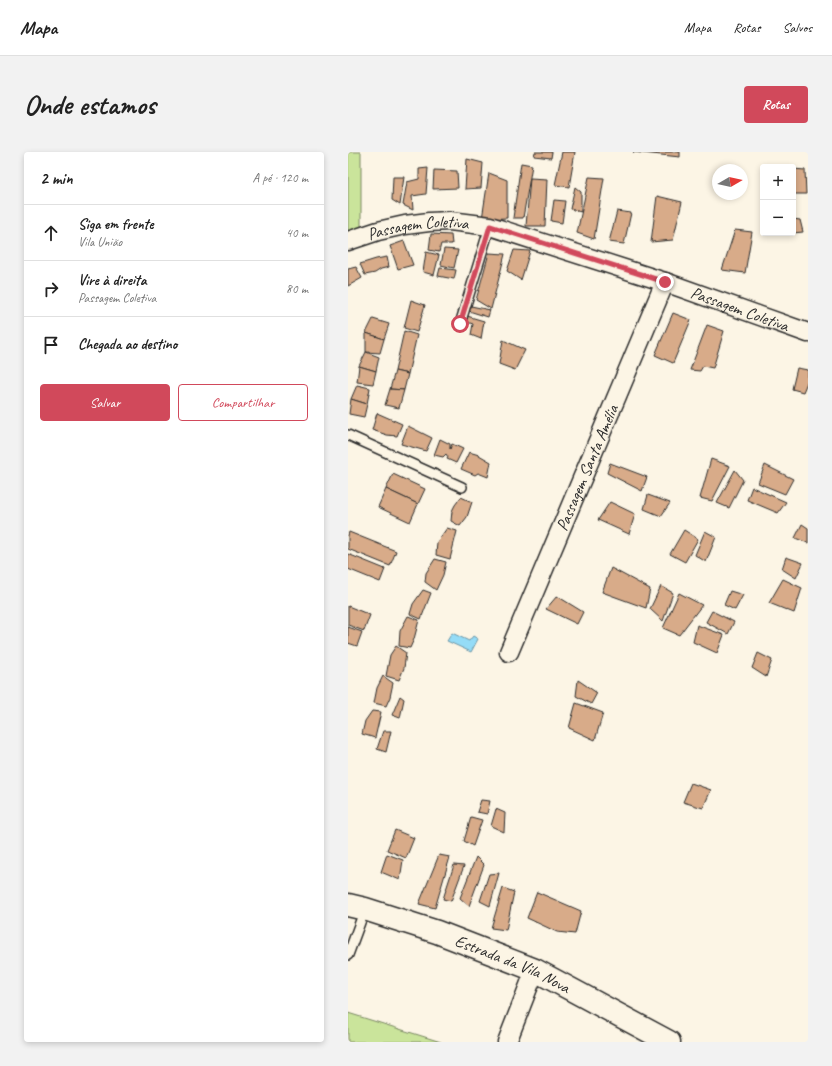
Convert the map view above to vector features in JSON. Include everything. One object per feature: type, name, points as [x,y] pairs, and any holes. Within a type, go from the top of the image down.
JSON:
[{"type":"street","name":"Passagem Coletiva","points":[[348,241],[405,225],[429,222],[450,221],[490,226],[665,282],[808,333]]},
{"type":"street","name":"Passagem Santa Amélia","points":[[509,652],[665,282]]},
{"type":"street","name":"Estrada da Vila Nova","points":[[356,907],[437,932],[535,970],[669,1042]]},
{"type":"street","points":[[508,1042],[535,970]]},
{"type":"lane","points":[[460,324],[490,226]]},
{"type":"lane","points":[[348,435],[462,487]]},
{"type":"lane","points":[[348,955],[356,907]]},
{"type":"green space","points":[[348,152],[361,152],[361,230],[348,235]]},
{"type":"green space","points":[[348,1013],[441,1042],[348,1042]]},
{"type":"water","points":[[452,633],[469,641],[473,636],[478,639],[471,652],[447,641]]},
{"type":"building","points":[[535,152],[552,152],[551,158],[534,156]]},
{"type":"building","points":[[562,152],[575,152],[569,187],[555,185]]},
{"type":"building","points":[[633,152],[680,152],[680,157]]},
{"type":"building","points":[[467,159],[483,163],[481,188],[465,189]]},
{"type":"building","points":[[521,163],[532,165],[523,218],[513,218]]},
{"type":"building","points":[[428,168],[426,194],[412,196],[413,210],[403,205],[407,182],[419,179],[419,169]]},
{"type":"building","points":[[796,169],[805,170],[806,194],[796,194]]},
{"type":"building","points":[[434,170],[457,171],[458,188],[433,189]]},
{"type":"building","points":[[489,173],[507,180],[507,218],[482,219]]},
{"type":"building","points":[[393,177],[404,177],[400,205],[392,200]]},
{"type":"building","points":[[589,177],[604,178],[594,239],[577,233]]},
{"type":"building","points":[[530,178],[547,179],[545,226],[526,226]]},
{"type":"building","points":[[575,187],[581,192],[581,212],[570,209]]},
{"type":"building","points":[[657,196],[682,202],[673,240],[651,242]]},
{"type":"building","points":[[554,200],[565,201],[562,223],[551,221]]},
{"type":"building","points":[[617,211],[631,213],[624,244],[609,242]]},
{"type":"building","points":[[796,219],[800,220],[803,232],[796,233]]},
{"type":"building","points":[[735,230],[752,232],[745,273],[722,270]]},
{"type":"building","points":[[431,234],[451,235],[452,244],[441,244],[439,252],[429,250]]},
{"type":"building","points":[[404,241],[413,265],[398,269],[390,246]]},
{"type":"building","points":[[444,249],[458,250],[454,268],[441,265]]},
{"type":"building","points":[[514,250],[530,251],[521,280],[507,271]]},
{"type":"building","points":[[426,252],[439,255],[434,275],[423,272]]},
{"type":"building","points":[[489,253],[505,254],[491,309],[476,300]]},
{"type":"building","points":[[387,257],[389,267],[381,269],[375,273],[365,275],[360,264]]},
{"type":"building","points":[[356,267],[362,278],[348,286],[348,269]]},
{"type":"building","points":[[440,268],[456,270],[454,279],[438,276]]},
{"type":"building","points":[[411,300],[425,305],[417,332],[404,328]]},
{"type":"building","points":[[471,306],[490,310],[488,317],[469,311]]},
{"type":"building","points":[[673,313],[691,320],[673,363],[655,355]]},
{"type":"building","points":[[467,316],[484,321],[481,339],[471,335],[473,324],[467,322]]},
{"type":"building","points":[[373,319],[389,324],[384,339],[366,333]]},
{"type":"building","points":[[707,325],[724,331],[713,368],[703,366],[700,371],[690,370]]},
{"type":"building","points":[[404,331],[417,335],[408,374],[395,371]]},
{"type":"building","points":[[366,333],[384,339],[380,353],[366,352]]},
{"type":"building","points":[[503,340],[525,350],[515,370],[499,364]]},
{"type":"building","points":[[366,352],[379,357],[376,371],[359,366]]},
{"type":"building","points":[[359,366],[376,371],[373,384],[357,382]]},
{"type":"building","points":[[797,368],[808,370],[808,380],[803,392],[792,389]]},
{"type":"building","points":[[395,371],[408,374],[404,390],[390,389]]},
{"type":"building","points":[[357,385],[370,388],[367,404],[351,399]]},
{"type":"building","points":[[390,389],[404,390],[399,408],[385,405]]},
{"type":"building","points":[[351,399],[367,404],[364,417],[349,414]]},
{"type":"building","points":[[377,413],[402,424],[397,436],[387,435],[372,430]]},
{"type":"building","points":[[408,426],[432,438],[426,451],[401,444]]},
{"type":"building","points":[[440,439],[450,444],[450,449],[452,444],[463,449],[456,463],[447,459],[448,457],[446,454],[443,457],[434,455]]},
{"type":"building","points":[[469,452],[479,455],[491,462],[488,477],[478,473],[475,475],[461,469]]},
{"type":"building","points":[[711,459],[730,466],[712,501],[700,498]]},
{"type":"building","points":[[610,463],[647,477],[642,491],[607,473]]},
{"type":"building","points":[[765,465],[793,479],[785,494],[758,483]]},
{"type":"building","points":[[735,470],[743,480],[729,508],[717,503]]},
{"type":"building","points":[[393,474],[425,489],[418,504],[386,489]]},
{"type":"building","points":[[752,487],[786,502],[778,513],[747,500]]},
{"type":"building","points":[[386,489],[418,504],[410,522],[378,507]]},
{"type":"building","points":[[648,495],[670,503],[661,516],[644,509]]},
{"type":"building","points":[[461,497],[472,502],[467,517],[460,526],[451,521],[452,511]]},
{"type":"building","points":[[610,502],[635,514],[629,534],[598,520]]},
{"type":"building","points":[[802,524],[808,528],[808,543],[795,538]]},
{"type":"building","points":[[447,528],[457,531],[450,559],[436,555],[437,542]]},
{"type":"building","points":[[684,530],[698,539],[685,562],[670,554]]},
{"type":"building","points":[[705,531],[716,537],[706,562],[695,555]]},
{"type":"building","points":[[349,532],[396,551],[390,566],[348,549]]},
{"type":"building","points":[[348,554],[385,569],[380,582],[348,569]]},
{"type":"building","points":[[786,557],[803,563],[796,578],[782,569]]},
{"type":"building","points":[[435,559],[446,562],[443,575],[436,590],[425,582],[426,573]]},
{"type":"building","points":[[611,568],[650,589],[646,608],[602,592]]},
{"type":"building","points":[[783,579],[802,588],[794,613],[769,603]]},
{"type":"building","points":[[661,586],[673,593],[663,621],[650,609]]},
{"type":"building","points":[[423,590],[431,593],[421,619],[410,614],[413,604]]},
{"type":"building","points":[[730,591],[743,595],[735,610],[724,605]]},
{"type":"building","points":[[679,593],[702,605],[679,635],[663,628]]},
{"type":"building","points":[[557,596],[583,612],[577,624],[546,609]]},
{"type":"building","points":[[348,606],[370,615],[364,631],[348,625]]},
{"type":"building","points":[[712,611],[734,622],[728,634],[706,622]]},
{"type":"building","points":[[408,616],[419,620],[410,648],[399,646],[400,631]]},
{"type":"building","points":[[697,625],[724,635],[717,653],[693,642]]},
{"type":"building","points":[[348,627],[362,632],[357,646],[348,643]]},
{"type":"building","points":[[396,646],[406,653],[404,668],[399,680],[386,676],[390,655]]},
{"type":"building","points":[[758,653],[772,660],[766,677],[752,668]]},
{"type":"building","points":[[383,676],[393,683],[390,697],[386,706],[374,703],[377,688]]},
{"type":"building","points":[[578,680],[597,693],[591,704],[576,696]]},
{"type":"building","points":[[400,696],[404,699],[400,718],[392,715]]},
{"type":"building","points":[[576,703],[603,713],[595,740],[569,728]]},
{"type":"building","points":[[372,711],[381,712],[375,738],[362,734],[365,721]]},
{"type":"building","points":[[383,731],[391,731],[386,752],[377,749]]},
{"type":"building","points":[[691,783],[711,790],[703,808],[683,802]]},
{"type":"building","points":[[481,800],[490,801],[487,814],[477,812]]},
{"type":"building","points":[[496,809],[505,813],[504,832],[491,826]]},
{"type":"building","points":[[471,817],[482,820],[473,846],[464,841]]},
{"type":"building","points":[[395,830],[414,838],[406,858],[387,850]]},
{"type":"building","points":[[387,854],[403,860],[400,880],[381,872]]},
{"type":"building","points":[[439,855],[450,857],[435,908],[419,904]]},
{"type":"building","points":[[476,857],[484,865],[469,906],[460,898]]},
{"type":"building","points":[[454,865],[464,866],[451,901],[443,899]]},
{"type":"building","points":[[499,873],[490,906],[480,901],[489,874]]},
{"type":"building","points":[[503,888],[514,892],[506,930],[491,928]]},
{"type":"building","points":[[537,892],[581,911],[575,934],[557,932],[527,918]]},
{"type":"route","points":[[460,324],[490,226],[665,282]]}]
